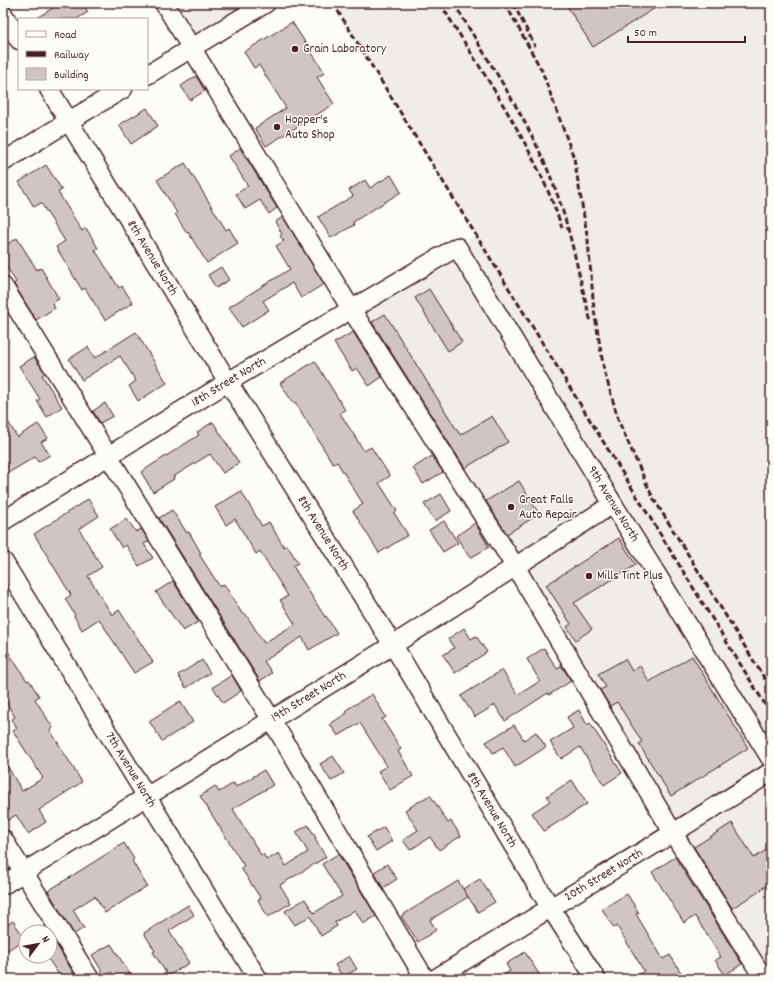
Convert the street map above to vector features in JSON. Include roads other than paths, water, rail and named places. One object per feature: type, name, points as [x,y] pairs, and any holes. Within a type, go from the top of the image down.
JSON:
[{"type":"street","points":[[164,3],[351,309],[515,566],[673,833],[764,979]]},
{"type":"street","points":[[148,74],[266,3]]},
{"type":"street","points":[[3,14],[18,38]]},
{"type":"street","name":"8th Avenue North","points":[[50,90],[228,382],[392,645],[550,907],[596,979]]},
{"type":"street","points":[[3,162],[68,121],[121,90]]},
{"type":"street","name":"18th Street North","points":[[3,521],[228,382],[457,247]]},
{"type":"street","name":"9th Avenue North","points":[[457,247],[613,504],[771,759]]},
{"type":"street","points":[[3,286],[272,719],[425,979]]},
{"type":"street","name":"19th Street North","points":[[3,885],[392,645],[613,504]]},
{"type":"street","name":"7th Avenue North","points":[[3,561],[258,979]]},
{"type":"street","name":"20th Street North","points":[[435,979],[771,772]]},
{"type":"street","points":[[3,839],[90,979]]},
{"type":"railway","points":[[333,3],[771,714]]},
{"type":"railway","points":[[440,3],[491,84],[523,140],[551,198],[562,228]]},
{"type":"railway","points":[[454,3],[506,89],[530,133],[551,178],[558,195],[591,322]]},
{"type":"railway","points":[[505,3],[542,71],[574,158],[588,240],[594,310],[604,370],[619,422],[652,496],[771,689]]},
{"type":"railway","points":[[513,3],[535,46]]},
{"type":"place","name":"Grain Laboratory","points":[[295,49]]},
{"type":"place","name":"Hopper's Auto Shop","points":[[277,127]]},
{"type":"place","name":"Great Falls Auto Repair","points":[[511,507]]},
{"type":"place","name":"Mills Tint Plus","points":[[589,576]]}]
